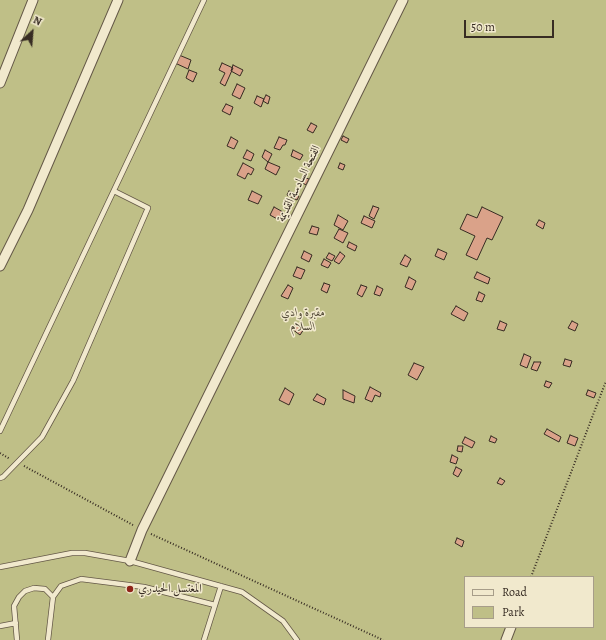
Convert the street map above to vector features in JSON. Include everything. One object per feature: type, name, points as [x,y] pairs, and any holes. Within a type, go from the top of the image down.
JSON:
[{"type":"street","points":[[0,83],[33,0]]},
{"type":"street","points":[[0,266],[28,210],[118,0]]},
{"type":"street","name":"الفتحة السادسة القديمة","points":[[130,561],[142,530],[403,0]]},
{"type":"street","points":[[506,640],[511,628]]},
{"type":"lane","points":[[0,431],[204,0]]},
{"type":"lane","points":[[0,478],[3,477],[42,437],[73,381],[148,208],[114,191]]},
{"type":"lane","points":[[0,567],[72,553],[85,552],[130,561],[242,592],[283,621],[297,640]]},
{"type":"lane","points":[[48,640],[53,597],[61,586],[81,579],[144,587],[215,605]]},
{"type":"lane","points":[[204,640],[221,586]]},
{"type":"lane","points":[[17,640],[14,606],[19,597],[25,591],[34,588],[45,589],[53,597]]},
{"type":"lane","points":[[0,626],[16,623]]},
{"type":"path","points":[[531,576],[606,381]]},
{"type":"path","points":[[0,453],[142,530],[383,640]]},
{"type":"green space","name":"مقبرة وادي السلام","points":[[0,0],[606,0],[606,640],[0,640]]},
{"type":"building","points":[[179,55],[191,60],[188,69],[175,63]]},
{"type":"building","points":[[222,63],[233,68],[225,86],[220,83],[225,73],[219,70]]},
{"type":"building","points":[[233,65],[243,70],[240,76],[231,71]]},
{"type":"building","points":[[189,70],[197,73],[193,82],[186,78]]},
{"type":"building","points":[[237,84],[245,88],[240,99],[232,95]]},
{"type":"building","points":[[266,95],[270,97],[268,104],[263,101]]},
{"type":"building","points":[[257,96],[264,99],[261,107],[254,103]]},
{"type":"building","points":[[226,104],[233,107],[230,115],[222,111]]},
{"type":"building","points":[[311,123],[317,126],[313,133],[307,130]]},
{"type":"building","points":[[343,136],[349,139],[347,143],[341,140]]},
{"type":"building","points":[[231,137],[238,141],[234,149],[227,146]]},
{"type":"building","points":[[279,137],[287,140],[285,145],[283,145],[280,150],[274,148]]},
{"type":"building","points":[[247,150],[254,154],[251,161],[243,158]]},
{"type":"building","points":[[265,150],[272,154],[268,162],[262,157]]},
{"type":"building","points":[[293,150],[303,155],[300,160],[291,156]]},
{"type":"building","points":[[268,162],[280,167],[276,175],[265,169]]},
{"type":"building","points":[[243,163],[254,169],[251,175],[248,173],[245,179],[237,175]]},
{"type":"building","points":[[340,163],[345,165],[343,170],[338,168]]},
{"type":"building","points":[[303,177],[309,179],[306,185],[301,182]]},
{"type":"building","points":[[252,191],[262,196],[258,204],[248,200]]},
{"type":"building","points":[[289,191],[299,196],[297,200],[287,195]]},
{"type":"building","points":[[373,206],[379,208],[374,219],[369,216]]},
{"type":"building","points":[[274,207],[283,212],[279,220],[270,215]]},
{"type":"building","points":[[482,207],[503,217],[492,240],[487,238],[477,260],[466,255],[475,236],[460,229],[467,214],[477,218]]},
{"type":"building","points":[[338,215],[348,221],[343,230],[334,225]]},
{"type":"building","points":[[364,216],[375,221],[372,228],[361,223]]},
{"type":"building","points":[[539,220],[545,223],[543,229],[536,225]]},
{"type":"building","points":[[312,226],[319,228],[317,235],[309,233]]},
{"type":"building","points":[[339,229],[348,233],[343,243],[334,238]]},
{"type":"building","points":[[349,242],[357,246],[355,251],[347,247]]},
{"type":"building","points":[[438,249],[447,253],[444,260],[435,256]]},
{"type":"building","points":[[304,251],[312,255],[309,262],[301,258]]},
{"type":"building","points":[[340,252],[345,256],[339,264],[334,261]]},
{"type":"building","points":[[329,253],[335,256],[332,261],[326,258]]},
{"type":"building","points":[[405,255],[411,259],[407,267],[400,264]]},
{"type":"building","points":[[324,259],[331,263],[328,268],[321,265]]},
{"type":"building","points":[[297,267],[305,270],[301,279],[293,276]]},
{"type":"building","points":[[477,272],[490,278],[488,284],[474,278]]},
{"type":"building","points":[[409,277],[416,281],[412,290],[405,287]]},
{"type":"building","points":[[324,283],[330,285],[327,293],[321,290]]},
{"type":"building","points":[[288,285],[293,288],[288,299],[281,296]]},
{"type":"building","points":[[361,285],[367,287],[362,297],[357,294]]},
{"type":"building","points":[[377,286],[383,289],[380,296],[374,294]]},
{"type":"building","points":[[479,292],[485,295],[482,302],[476,300]]},
{"type":"building","points":[[456,306],[468,313],[464,321],[451,314]]},
{"type":"building","points":[[500,321],[507,324],[504,331],[497,329]]},
{"type":"building","points":[[572,321],[578,324],[575,331],[568,328]]},
{"type":"building","points":[[297,323],[304,329],[300,335],[292,329]]},
{"type":"building","points":[[524,354],[531,357],[527,368],[520,365]]},
{"type":"building","points":[[565,359],[572,361],[570,367],[563,365]]},
{"type":"building","points":[[534,362],[541,362],[537,371],[531,369]]},
{"type":"building","points":[[414,363],[424,367],[417,380],[408,375]]},
{"type":"building","points":[[546,381],[552,383],[549,388],[544,386]]},
{"type":"building","points":[[370,387],[381,393],[380,397],[375,395],[372,402],[365,399]]},
{"type":"building","points":[[285,388],[294,394],[289,405],[279,400]]},
{"type":"building","points":[[343,390],[355,396],[354,403],[343,399]]},
{"type":"building","points":[[588,390],[596,393],[594,398],[586,395]]},
{"type":"building","points":[[317,394],[326,399],[324,405],[313,400]]},
{"type":"building","points":[[547,429],[561,437],[559,442],[544,434]]},
{"type":"building","points":[[570,435],[578,438],[575,446],[567,443]]},
{"type":"building","points":[[491,436],[497,439],[495,443],[489,441]]},
{"type":"building","points":[[465,437],[475,442],[472,448],[462,443]]},
{"type":"building","points":[[458,446],[463,446],[462,452],[457,451]]},
{"type":"building","points":[[452,455],[458,458],[456,464],[450,462]]},
{"type":"building","points":[[456,467],[462,470],[458,477],[453,474]]},
{"type":"building","points":[[500,478],[505,481],[502,485],[497,483]]},
{"type":"building","points":[[457,538],[464,541],[462,547],[455,543]]},
{"type":"place","name":"المغتسل الحيدري","points":[[130,589]]}]
